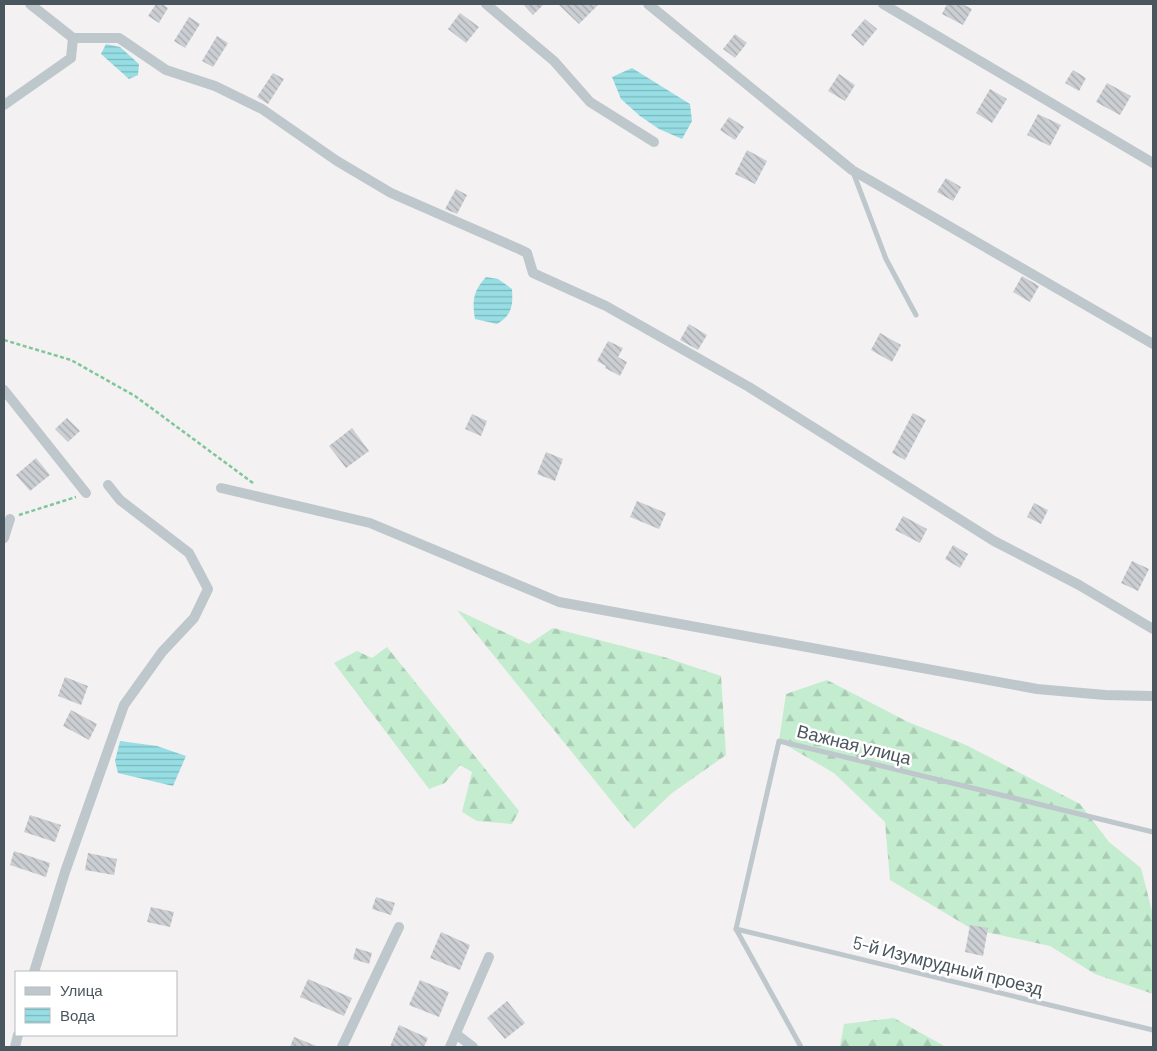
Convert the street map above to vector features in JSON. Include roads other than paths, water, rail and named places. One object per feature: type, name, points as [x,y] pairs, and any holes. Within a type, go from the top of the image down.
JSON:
[{"type":"street","points":[[30,4],[74,38],[119,38],[166,70],[215,86],[262,109],[337,162],[391,193],[519,248],[527,253],[533,273],[606,306],[732,378],[994,541],[1079,585],[1153,629]]},
{"type":"street","points":[[486,4],[554,61],[590,102],[654,142]]},
{"type":"street","points":[[648,4],[852,170],[1153,344]]},
{"type":"street","points":[[883,4],[1153,163]]},
{"type":"street","points":[[4,106],[71,58],[74,38]]},
{"type":"street","points":[[4,390],[86,493]]},
{"type":"street","points":[[34,971],[64,872],[124,705],[162,652],[194,618],[208,589],[189,553],[120,500],[108,486]]},
{"type":"street","points":[[221,488],[370,523],[559,602],[1037,688],[1105,695],[1153,696]]},
{"type":"street","points":[[4,538],[10,519]]},
{"type":"street","points":[[342,1047],[399,927]]},
{"type":"street","points":[[450,1047],[489,957]]},
{"type":"street","points":[[456,1034],[473,1047]]},
{"type":"lane","points":[[852,170],[886,259],[916,315]]},
{"type":"lane","name":"Важная улица","points":[[736,929],[779,741],[1153,832]]},
{"type":"lane","points":[[736,929],[802,1047]]},
{"type":"lane","name":"5-й Изумрудный проезд","points":[[736,929],[1153,1030]]},
{"type":"water","points":[[106,44],[120,47],[139,64],[138,75],[129,79],[101,54]]},
{"type":"water","points":[[632,68],[690,104],[692,121],[682,139],[659,129],[640,116],[621,99],[612,77]]},
{"type":"water","points":[[486,277],[498,279],[512,289],[509,313],[497,324],[475,319],[474,296]]},
{"type":"water","points":[[120,741],[157,746],[186,756],[173,786],[118,773],[115,761]]}]
